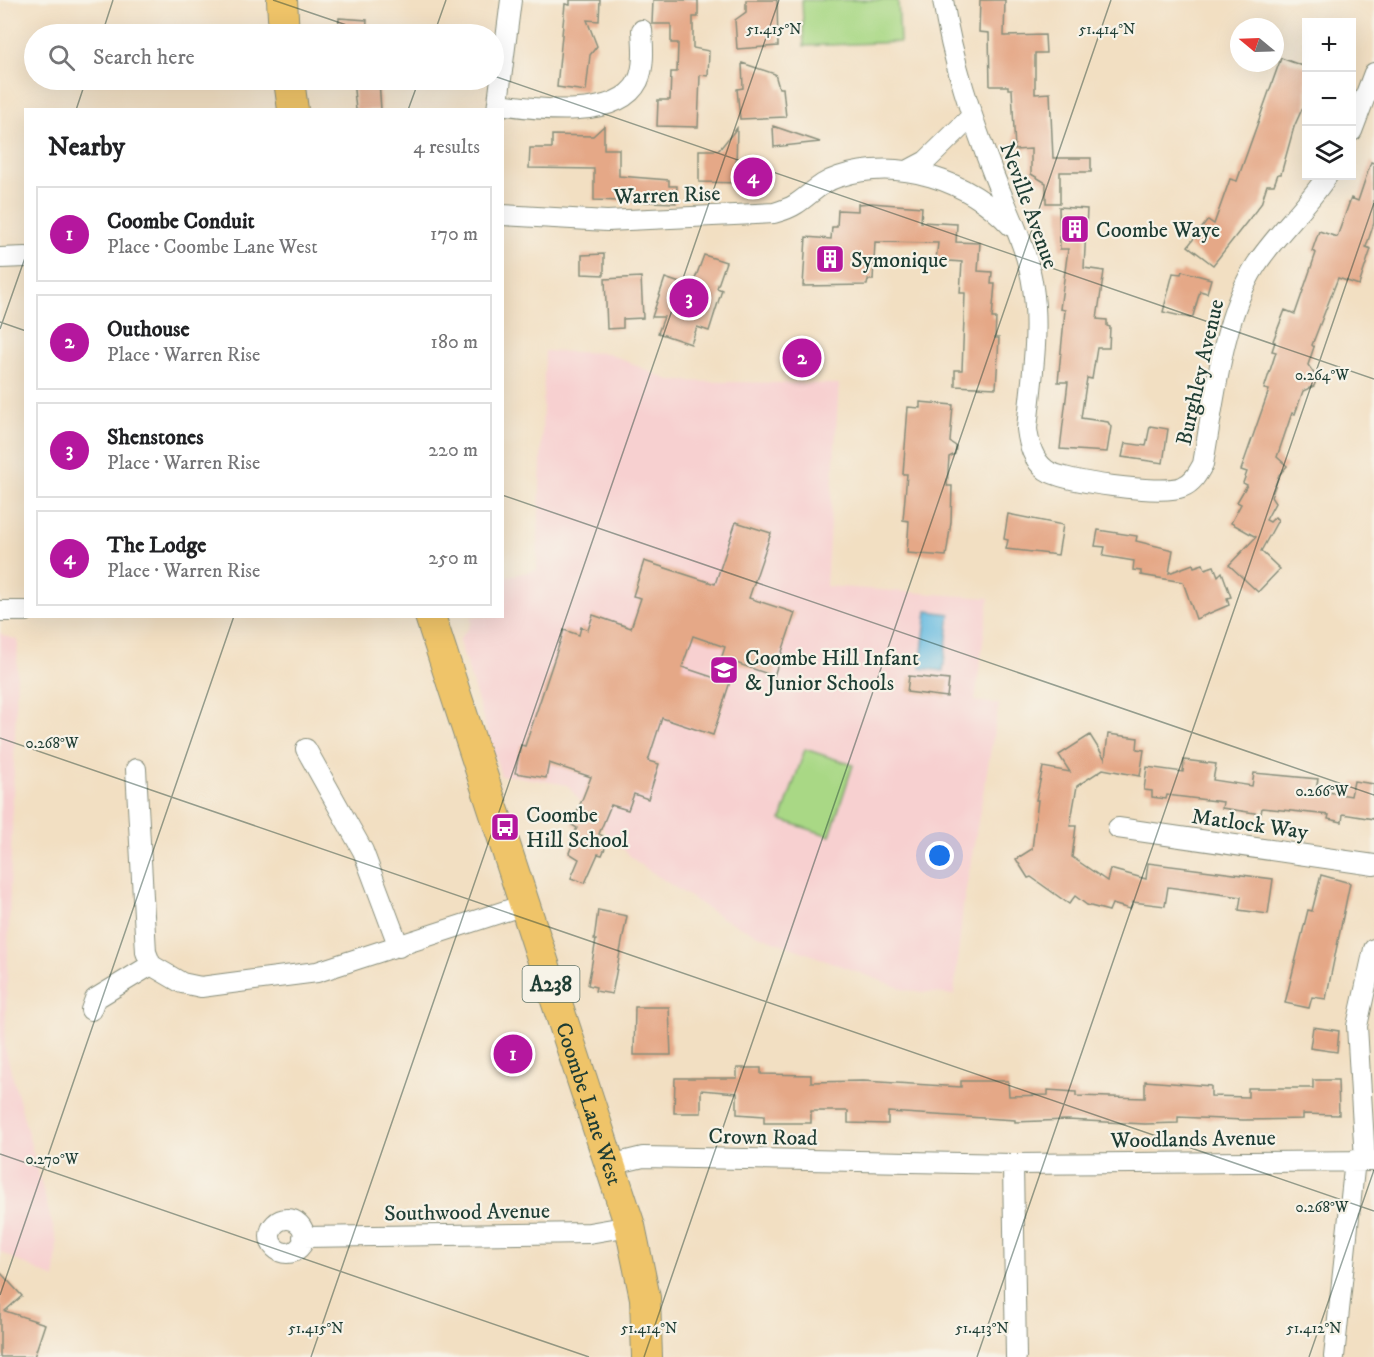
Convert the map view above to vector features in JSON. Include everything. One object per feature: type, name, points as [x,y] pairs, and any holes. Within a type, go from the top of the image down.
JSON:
[{"type":"main road","points":[[282,0],[283,24]]},
{"type":"main road","points":[[290,90],[293,108]]},
{"type":"main road","name":"Coombe Lane West","points":[[431,618],[630,1226],[645,1298],[647,1357]]},
{"type":"street","points":[[504,58],[511,0]]},
{"type":"street","name":"Neville Avenue","points":[[943,0],[955,59],[972,116],[1019,235],[1033,285],[1035,305],[1027,429],[1029,445],[1038,462],[1047,471],[1058,476],[1107,484]]},
{"type":"street","points":[[500,90],[498,107],[534,109],[598,107],[625,98],[638,80],[643,56],[642,30]]},
{"type":"street","points":[[1354,126],[1374,73]]},
{"type":"street","points":[[909,170],[926,161],[972,116]]},
{"type":"street","name":"Warren Rise","points":[[504,215],[607,220],[774,213],[795,205],[812,190],[838,177],[883,170],[909,170],[968,191],[1000,215],[1019,235]]},
{"type":"street","name":"Burghley Avenue","points":[[1107,484],[1166,491],[1183,487],[1197,476],[1203,464],[1231,323],[1241,295],[1255,267],[1324,180]]},
{"type":"street","points":[[0,258],[24,257]]},
{"type":"street","points":[[0,611],[24,611]]},
{"type":"street","points":[[306,749],[363,851],[399,947]]},
{"type":"street","points":[[136,769],[144,937],[151,965],[182,983],[201,987],[317,972],[524,905]]},
{"type":"street","name":"Matlock Way","points":[[1118,828],[1374,865]]},
{"type":"street","points":[[1334,1357],[1364,1160],[1357,1026],[1374,949]]},
{"type":"street","points":[[91,1010],[96,999],[151,965]]},
{"type":"street","name":"Crown Road","points":[[610,1165],[643,1157],[916,1162]]},
{"type":"street","name":"Woodlands Avenue","points":[[916,1162],[1013,1164],[1364,1160]]},
{"type":"street","points":[[1013,1164],[1016,1357]]},
{"type":"street","name":"Southwood Avenue","points":[[303,1237],[589,1233],[630,1226]]},
{"type":"shaded area","name":"Coombe Hill Infant & Junior Schools","points":[[545,351],[608,353],[671,381],[839,384],[826,586],[989,598],[975,701],[999,704],[963,906],[954,995],[906,990],[758,935],[722,918],[639,864],[607,834],[567,785],[501,776],[459,640],[472,623],[470,618],[504,618],[504,577],[537,570]]},
{"type":"shaded area","points":[[0,631],[2,635],[18,640],[5,1048],[57,1242],[55,1279],[0,1252]]},
{"type":"green space","points":[[802,0],[898,0],[900,42],[804,46]]},
{"type":"green space","points":[[805,749],[853,765],[830,836],[781,820]]},
{"type":"water","points":[[927,611],[950,614],[943,671],[920,668]]},
{"type":"building","points":[[570,0],[600,0],[599,21],[587,20],[597,46],[590,55],[586,91],[557,87],[565,4],[570,5]]},
{"type":"building","points":[[653,0],[698,0],[698,17],[693,17],[693,48],[709,51],[708,76],[700,75],[698,127],[657,126],[658,100],[670,100],[671,72],[677,72],[678,43],[671,43],[671,24],[652,24]]},
{"type":"building","points":[[746,0],[777,0],[778,46],[737,49],[735,20],[746,12]]},
{"type":"building","points":[[980,0],[1005,0],[1004,36],[1045,35],[1046,53],[1035,53],[1035,94],[1050,93],[1053,158],[1091,158],[1091,172],[1060,172],[1060,203],[1046,203],[1046,183],[1031,174],[1031,149],[1015,150],[1012,89],[1008,89],[1008,86],[990,86],[989,33],[979,32]]},
{"type":"building","points":[[339,18],[367,20],[367,24],[339,24]]},
{"type":"building","points":[[1284,59],[1302,66],[1302,109],[1294,127],[1281,174],[1278,174],[1274,185],[1267,185],[1261,204],[1213,265],[1188,246],[1208,220],[1214,224],[1230,179],[1237,181],[1276,72],[1284,72]]},
{"type":"building","points":[[742,63],[775,74],[779,88],[783,88],[786,117],[740,119],[737,89],[743,88]]},
{"type":"building","points":[[354,90],[380,90],[381,108],[356,108]]},
{"type":"building","points":[[604,126],[604,149],[619,149],[619,176],[669,180],[669,186],[677,186],[676,203],[594,200],[594,169],[529,168],[530,148],[552,148],[552,135],[593,136]]},
{"type":"building","points":[[773,126],[820,142],[774,147]]},
{"type":"building","points":[[737,128],[736,165],[764,165],[765,190],[741,189],[741,183],[699,182],[699,150],[719,150]]},
{"type":"building","points":[[1371,162],[1374,163],[1374,223],[1366,247],[1371,249],[1359,285],[1338,278],[1312,345],[1314,347],[1308,365],[1317,378],[1314,386],[1303,391],[1295,414],[1292,413],[1277,457],[1287,466],[1279,475],[1271,497],[1275,503],[1266,520],[1270,522],[1275,517],[1278,520],[1261,551],[1280,569],[1258,592],[1229,565],[1256,537],[1231,523],[1241,504],[1237,502],[1247,485],[1243,483],[1247,472],[1241,470],[1269,390],[1264,389],[1276,352],[1272,351],[1275,342],[1273,341],[1285,310],[1295,314],[1316,253],[1312,251],[1319,231],[1337,237],[1351,198],[1358,201]]},
{"type":"building","points":[[858,204],[922,207],[921,222],[957,224],[956,242],[980,243],[978,271],[992,272],[991,284],[995,284],[992,318],[996,318],[995,338],[999,338],[996,388],[955,386],[955,370],[962,370],[965,293],[960,293],[962,262],[936,260],[938,243],[875,242],[873,280],[868,280],[867,285],[803,286],[806,237],[831,239],[832,227],[837,227],[838,210],[858,211]]},
{"type":"building","points":[[1059,207],[1087,209],[1084,268],[1104,271],[1097,319],[1107,320],[1107,326],[1110,327],[1109,348],[1097,348],[1092,379],[1087,378],[1081,418],[1108,422],[1111,427],[1107,452],[1060,449],[1068,382],[1058,382],[1065,310],[1060,309],[1068,249],[1060,249]]},
{"type":"building","points":[[604,254],[604,275],[582,274],[582,255]]},
{"type":"building","points":[[704,255],[726,262],[717,288],[722,290],[709,331],[697,327],[691,344],[658,333],[664,317],[652,317],[665,278],[692,287]]},
{"type":"building","points":[[1182,271],[1211,279],[1207,293],[1200,291],[1193,316],[1190,318],[1163,312],[1173,273],[1181,274]]},
{"type":"building","points":[[641,277],[643,318],[623,319],[623,328],[607,329],[605,279]]},
{"type":"building","points":[[920,402],[953,405],[950,442],[956,446],[955,454],[949,457],[947,486],[952,486],[951,522],[946,556],[907,553],[909,521],[903,520],[907,474],[903,474],[908,407],[920,408]]},
{"type":"building","points":[[1150,426],[1168,429],[1163,463],[1122,457],[1125,443],[1146,446]]},
{"type":"building","points":[[1008,514],[1063,525],[1058,555],[1006,549],[1008,540],[1004,539]]},
{"type":"building","name":"Coombe Hill Infant & Junior Schools","points":[[736,522],[771,533],[749,598],[795,613],[774,676],[736,663],[713,735],[662,718],[648,761],[659,764],[648,799],[634,794],[628,810],[611,805],[599,834],[609,839],[602,855],[598,854],[585,883],[571,878],[579,859],[569,853],[574,840],[571,839],[577,828],[572,825],[591,777],[549,763],[546,778],[515,773],[521,745],[525,746],[564,630],[579,635],[581,627],[588,630],[593,615],[631,628],[641,598],[633,596],[644,561],[715,584]],"holes":[[[693,636],[725,647],[715,678],[682,667]]]},
{"type":"building","points":[[1098,530],[1137,536],[1136,541],[1173,550],[1169,573],[1193,564],[1194,567],[1203,564],[1205,569],[1214,566],[1218,576],[1222,572],[1231,597],[1227,598],[1229,605],[1196,619],[1183,582],[1141,575],[1141,571],[1133,570],[1134,561],[1103,556],[1105,547],[1095,546]]},
{"type":"building","points":[[909,676],[949,680],[947,697],[907,692]]},
{"type":"building","points":[[1108,734],[1138,738],[1137,749],[1144,750],[1140,776],[1103,769],[1077,786],[1070,826],[1076,826],[1072,857],[1107,881],[1110,869],[1146,879],[1148,863],[1273,879],[1268,914],[1239,910],[1241,897],[1168,887],[1165,906],[1133,902],[1130,909],[1112,904],[1109,911],[1087,905],[1075,896],[1069,904],[1031,877],[1028,878],[1016,859],[1032,849],[1038,800],[1036,800],[1043,767],[1070,772],[1059,755],[1090,735],[1105,759]]},
{"type":"building","points":[[1184,760],[1216,764],[1213,780],[1252,786],[1254,773],[1318,779],[1316,790],[1351,796],[1354,781],[1374,784],[1374,819],[1343,814],[1342,822],[1328,819],[1329,815],[1262,808],[1261,814],[1222,808],[1223,802],[1167,795],[1166,799],[1152,797],[1152,791],[1144,790],[1147,767],[1183,772]]},
{"type":"building","points":[[1321,875],[1350,883],[1326,999],[1312,997],[1309,1008],[1285,1003],[1308,910],[1312,911]]},
{"type":"building","points":[[598,910],[627,916],[612,994],[595,991],[596,987],[588,985],[596,940],[594,940]]},
{"type":"building","points":[[635,1007],[669,1007],[671,1055],[634,1055]]},
{"type":"building","points":[[1313,1027],[1339,1031],[1337,1052],[1310,1048]]},
{"type":"building","points":[[737,1068],[761,1068],[761,1074],[811,1075],[811,1082],[863,1081],[961,1087],[961,1081],[1008,1081],[1009,1096],[1048,1095],[1048,1090],[1076,1092],[1076,1096],[1145,1098],[1145,1081],[1211,1086],[1211,1096],[1248,1097],[1248,1088],[1313,1088],[1313,1080],[1338,1080],[1339,1115],[1303,1114],[1303,1119],[1243,1120],[1178,1117],[1178,1123],[1145,1124],[1067,1120],[1015,1122],[1015,1120],[888,1112],[888,1124],[848,1123],[848,1111],[811,1111],[811,1123],[764,1123],[764,1116],[737,1114],[737,1093],[701,1090],[701,1113],[674,1113],[675,1078],[737,1078]]},
{"type":"building","points":[[0,1272],[22,1296],[5,1311],[45,1324],[34,1357],[0,1357]]},
{"type":"place","name":"The Lodge","points":[[753,177]]},
{"type":"place","name":"Coombe Waye","points":[[1075,229]]},
{"type":"place","name":"Symonique","points":[[830,259]]},
{"type":"place","name":"Shenstones","points":[[689,298]]},
{"type":"place","name":"Outhouse","points":[[802,358]]},
{"type":"place","name":"Coombe Hill Infant & Junior Schools","points":[[724,670]]},
{"type":"place","name":"Coombe Hill School","points":[[505,827]]},
{"type":"place","name":"Coombe Conduit","points":[[513,1054]]}]
